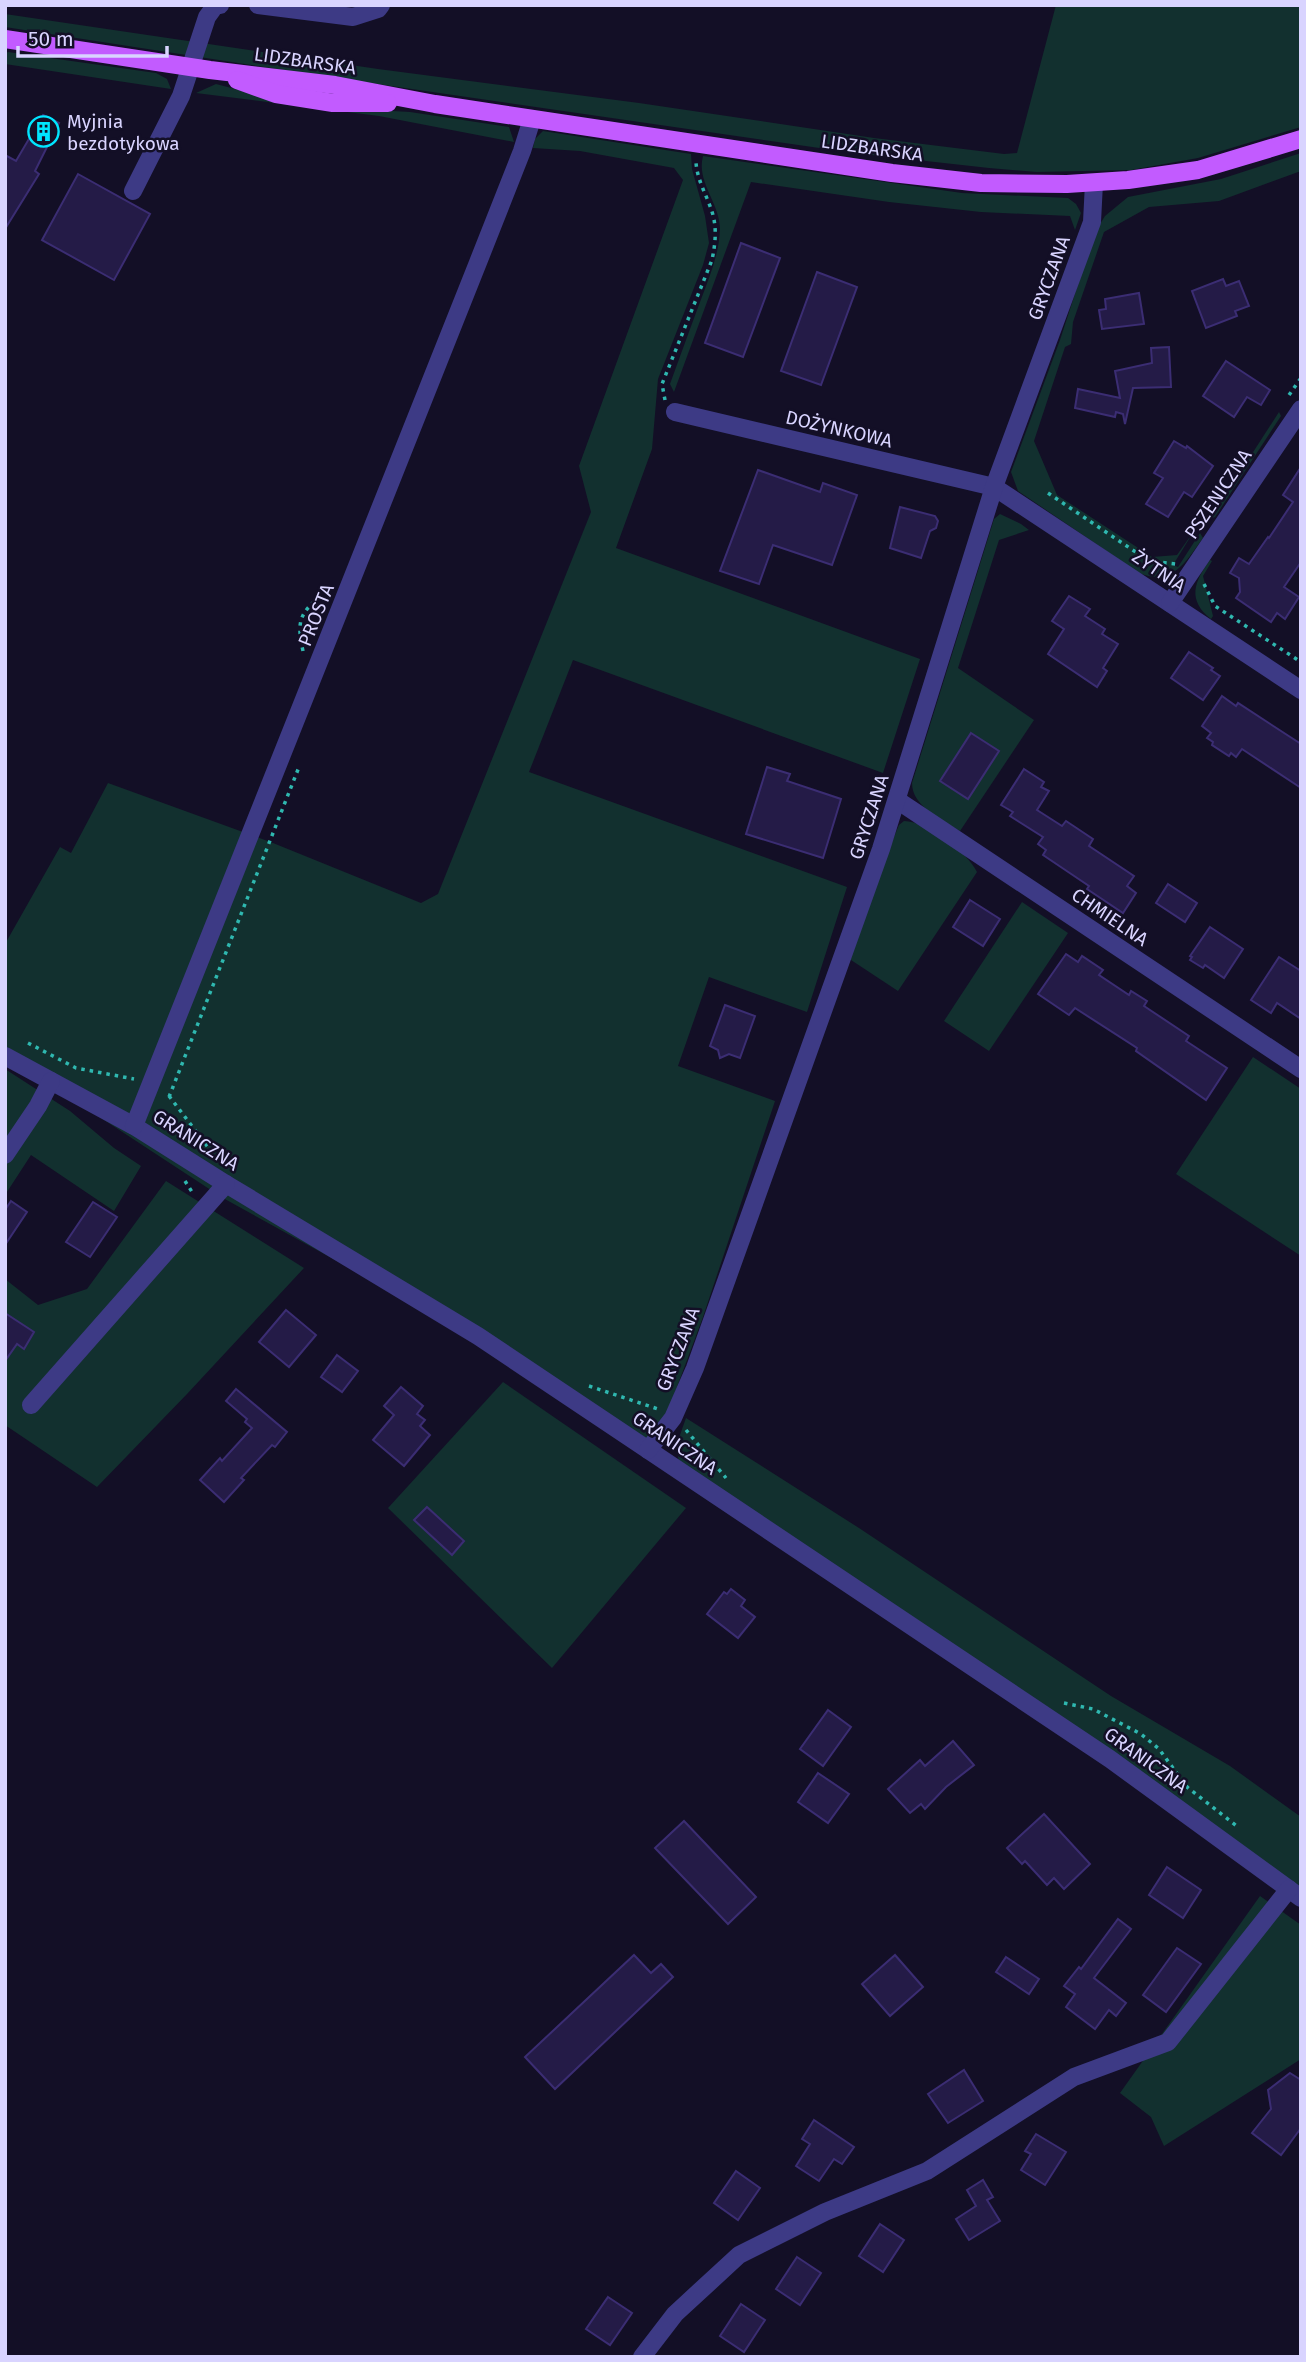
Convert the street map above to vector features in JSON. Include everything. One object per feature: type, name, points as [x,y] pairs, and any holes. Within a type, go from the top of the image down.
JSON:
[{"type":"main road","name":"LIDZBARSKA","points":[[5,39],[211,70],[335,85],[531,119],[981,183],[1094,183],[1198,170],[1301,139]]},
{"type":"street","points":[[133,191],[181,96],[207,17],[215,6],[220,5]]},
{"type":"street","points":[[258,5],[353,18],[378,9],[381,5]]},
{"type":"street","name":"PROSTA","points":[[134,1126],[457,317],[522,151],[531,119]]},
{"type":"street","name":"GRYCZANA","points":[[648,1450],[673,1418],[695,1368],[897,800],[994,487],[1092,222],[1094,183]]},
{"type":"street","name":"PSZENICZNA","points":[[1170,603],[1301,409]]},
{"type":"street","name":"DOŻYNKOWA","points":[[675,412],[994,487]]},
{"type":"street","name":"ŻYTNIA","points":[[994,487],[1301,690]]},
{"type":"street","name":"CHMIELNA","points":[[897,800],[1301,1069]]},
{"type":"street","name":"GRANICZNA","points":[[5,1056],[134,1126],[478,1336],[1110,1759],[1295,1894]]},
{"type":"street","points":[[5,1155],[51,1081]]},
{"type":"street","points":[[32,1405],[226,1184]]},
{"type":"street","points":[[642,2357],[675,2314],[739,2255],[825,2211],[928,2171],[1074,2077],[1168,2042],[1295,1894]]},
{"type":"path","points":[[675,412],[665,401],[662,384],[712,260],[716,243],[712,214],[697,174],[700,144]]},
{"type":"path","points":[[1288,395],[1301,378]]},
{"type":"path","points":[[1048,493],[1149,561],[1175,564]]},
{"type":"path","points":[[1204,584],[1215,606],[1301,663]]},
{"type":"path","points":[[181,1176],[195,1196],[208,1204]]},
{"type":"green space","points":[[1056,5],[1301,5],[1301,127],[1198,158],[1131,170],[1037,172],[854,153],[5,27],[5,14],[378,69],[1004,154],[1017,153]]},
{"type":"green space","points":[[8,52],[156,73],[167,79],[171,89],[5,64],[5,54]]},
{"type":"green space","points":[[216,84],[340,108],[410,112],[509,127],[514,142],[379,116],[196,93]]},
{"type":"green space","points":[[543,131],[691,154],[692,169],[705,216],[709,243],[703,265],[658,379],[652,449],[616,548],[920,659],[883,773],[573,660],[529,772],[847,887],[807,1012],[709,977],[678,1066],[775,1101],[703,1317],[658,1438],[648,1445],[485,1343],[223,1198],[5,1055],[5,944],[60,847],[71,853],[108,783],[273,843],[421,903],[438,894],[591,512],[579,466],[683,180],[674,168],[580,151],[533,148],[535,139]]},
{"type":"green space","points":[[1301,153],[1301,171],[1219,201],[1149,207],[1104,232],[1073,322],[1071,344],[1065,347],[1034,441],[1057,495],[1152,557],[1177,555],[1194,531],[1173,565],[1178,567],[1200,533],[1203,538],[1184,563],[1170,574],[1161,577],[1139,573],[1018,491],[1011,472],[1060,340],[1095,232],[1105,216],[1128,197],[1221,179]]},
{"type":"green space","points":[[703,156],[962,193],[1068,198],[1076,204],[1081,213],[1075,230],[1070,216],[981,212],[751,182],[674,392],[670,384],[710,275],[719,239],[719,219],[705,184]]},
{"type":"green space","points":[[1279,412],[1281,416],[1215,517],[1210,519]]},
{"type":"green space","points":[[1000,514],[1029,530],[999,540],[958,668],[1034,720],[960,831],[923,806],[913,792],[912,783],[994,519]]},
{"type":"green space","points":[[1210,560],[1212,561],[1203,576],[1213,616],[1211,619],[1198,605],[1196,598],[1197,583]]},
{"type":"green space","points":[[904,821],[935,832],[964,855],[977,872],[898,991],[848,958],[894,837],[899,825]]},
{"type":"green space","points":[[1022,902],[1068,933],[989,1051],[944,1021]]},
{"type":"green space","points":[[1253,1057],[1301,1089],[1301,1256],[1176,1174]]},
{"type":"green space","points":[[5,1069],[70,1111],[114,1148],[141,1166],[114,1211],[31,1155],[5,1195]]},
{"type":"green space","points":[[166,1181],[304,1268],[97,1487],[5,1425],[5,1279],[38,1305],[87,1289]]},
{"type":"green space","points":[[503,1382],[686,1508],[552,1668],[388,1508]]},
{"type":"green space","points":[[686,1418],[859,1528],[1111,1696],[1230,1766],[1301,1817],[1301,1896],[683,1472],[678,1457],[678,1445]]},
{"type":"green space","points":[[1260,1896],[1301,1925],[1301,2059],[1164,2146],[1151,2117],[1120,2093]]},
{"type":"building","points":[[43,115],[59,123],[35,171],[39,174],[5,229],[5,155],[16,161]]},
{"type":"building","points":[[78,174],[150,214],[114,280],[42,240]]},
{"type":"building","points":[[741,243],[780,258],[743,357],[705,343]]},
{"type":"building","points":[[817,272],[857,287],[821,385],[781,371]]},
{"type":"building","points":[[1223,279],[1226,286],[1239,281],[1249,306],[1235,311],[1237,316],[1206,328],[1192,291]]},
{"type":"building","points":[[1139,293],[1144,324],[1102,329],[1099,310],[1106,309],[1105,299]]},
{"type":"building","points":[[1169,347],[1171,387],[1133,388],[1125,424],[1123,414],[1116,412],[1115,417],[1075,408],[1078,389],[1120,398],[1115,371],[1152,363],[1151,348]]},
{"type":"building","points":[[1226,361],[1270,390],[1261,405],[1247,397],[1234,417],[1203,396]]},
{"type":"building","points":[[1174,441],[1186,448],[1187,446],[1213,466],[1192,497],[1184,492],[1168,517],[1146,504],[1163,478],[1154,473]]},
{"type":"building","points":[[1301,467],[1301,562],[1284,587],[1299,597],[1285,619],[1277,613],[1271,622],[1236,598],[1240,592],[1239,578],[1230,573],[1239,558],[1249,564],[1269,538],[1293,502],[1283,495]]},
{"type":"building","points":[[758,470],[820,492],[823,483],[857,495],[832,565],[773,545],[759,584],[720,571]]},
{"type":"building","points":[[900,507],[935,516],[938,521],[936,528],[930,531],[921,558],[890,548]]},
{"type":"building","points":[[1069,596],[1090,609],[1085,616],[1105,629],[1102,634],[1118,644],[1103,668],[1107,671],[1097,687],[1048,654],[1064,629],[1052,621]]},
{"type":"building","points":[[1189,652],[1220,676],[1203,700],[1171,678]]},
{"type":"building","points":[[1222,696],[1236,706],[1238,703],[1301,744],[1301,788],[1242,749],[1236,757],[1231,753],[1229,756],[1212,745],[1213,742],[1207,738],[1211,733],[1202,726]]},
{"type":"building","points":[[971,733],[999,751],[968,799],[940,781]]},
{"type":"building","points":[[767,767],[790,774],[787,781],[841,799],[823,858],[746,834]]},
{"type":"building","points":[[1024,769],[1044,782],[1041,787],[1049,791],[1037,810],[1062,826],[1066,821],[1093,839],[1089,846],[1134,876],[1127,886],[1136,893],[1123,913],[1043,855],[1046,850],[1038,844],[1043,837],[1010,816],[1013,812],[1001,805]]},
{"type":"building","points":[[1168,884],[1197,903],[1185,922],[1156,903]]},
{"type":"building","points":[[970,900],[1000,919],[983,946],[953,927]]},
{"type":"building","points":[[1210,927],[1243,949],[1224,978],[1205,965],[1203,968],[1190,960]]},
{"type":"building","points":[[1066,954],[1078,962],[1082,956],[1103,970],[1099,975],[1129,995],[1131,991],[1147,1001],[1144,1006],[1189,1036],[1186,1041],[1227,1068],[1206,1100],[1136,1051],[1137,1048],[1075,1008],[1069,1015],[1038,994]]},
{"type":"building","points":[[1279,957],[1301,971],[1301,1019],[1277,1003],[1271,1013],[1251,1000]]},
{"type":"building","points":[[725,1005],[755,1016],[740,1058],[729,1054],[720,1058],[718,1050],[710,1046]]},
{"type":"building","points":[[11,1201],[27,1212],[5,1245],[5,1210]]},
{"type":"building","points":[[93,1202],[117,1217],[90,1257],[66,1242]]},
{"type":"building","points":[[286,1310],[316,1335],[289,1367],[259,1342]]},
{"type":"building","points":[[5,1313],[34,1332],[24,1349],[17,1344],[5,1361]]},
{"type":"building","points":[[337,1355],[358,1371],[342,1392],[321,1377]]},
{"type":"building","points":[[401,1387],[423,1406],[417,1414],[425,1420],[420,1426],[430,1435],[404,1466],[373,1440],[394,1415],[384,1406]]},
{"type":"building","points":[[236,1389],[287,1432],[275,1447],[272,1445],[241,1478],[244,1480],[224,1502],[200,1480],[220,1458],[222,1461],[252,1428],[245,1422],[247,1419],[226,1401]]},
{"type":"building","points":[[427,1507],[464,1541],[452,1555],[414,1520]]},
{"type":"building","points":[[731,1589],[745,1600],[741,1606],[755,1617],[738,1638],[707,1614],[724,1592],[727,1594]]},
{"type":"building","points":[[828,1710],[851,1727],[823,1766],[800,1749]]},
{"type":"building","points":[[953,1741],[974,1765],[946,1787],[925,1809],[921,1804],[910,1813],[888,1789],[920,1760],[925,1766]]},
{"type":"building","points":[[818,1773],[849,1794],[828,1823],[798,1802]]},
{"type":"building","points":[[1044,1814],[1090,1864],[1064,1889],[1054,1878],[1047,1885],[1025,1861],[1022,1864],[1007,1848]]},
{"type":"building","points":[[684,1821],[756,1897],[728,1924],[655,1848]]},
{"type":"building","points":[[1167,1867],[1201,1890],[1183,1918],[1149,1895]]},
{"type":"building","points":[[1118,1919],[1131,1929],[1094,1978],[1126,2003],[1116,2016],[1109,2010],[1095,2029],[1066,2007],[1075,1994],[1064,1986],[1079,1967],[1081,1969]]},
{"type":"building","points":[[1177,1948],[1201,1964],[1166,2012],[1143,1995]]},
{"type":"building","points":[[634,1955],[651,1973],[661,1964],[673,1977],[555,2089],[525,2057]]},
{"type":"building","points":[[895,1955],[923,1987],[890,2016],[862,1984]]},
{"type":"building","points":[[1006,1957],[1039,1979],[1029,1994],[996,1972]]},
{"type":"building","points":[[964,2070],[983,2101],[948,2123],[928,2094]]},
{"type":"building","points":[[1290,2073],[1301,2080],[1301,2128],[1281,2155],[1252,2133],[1271,2109],[1268,2090]]},
{"type":"building","points":[[814,2120],[854,2147],[842,2164],[834,2159],[819,2181],[796,2166],[810,2144],[802,2139]]},
{"type":"building","points":[[1036,2134],[1066,2152],[1045,2185],[1021,2170],[1031,2154],[1025,2151]]},
{"type":"building","points":[[736,2171],[760,2188],[738,2220],[714,2203]]},
{"type":"building","points":[[983,2180],[993,2197],[987,2200],[1000,2221],[969,2240],[956,2219],[976,2206],[967,2190]]},
{"type":"building","points":[[880,2224],[904,2240],[883,2272],[859,2256]]},
{"type":"building","points":[[797,2257],[821,2273],[800,2305],[776,2289]]},
{"type":"building","points":[[608,2297],[632,2313],[610,2345],[586,2329]]},
{"type":"building","points":[[741,2304],[765,2320],[744,2352],[720,2336]]},
{"type":"place","name":"Myjnia bezdotykowa","points":[[44,132]]}]
